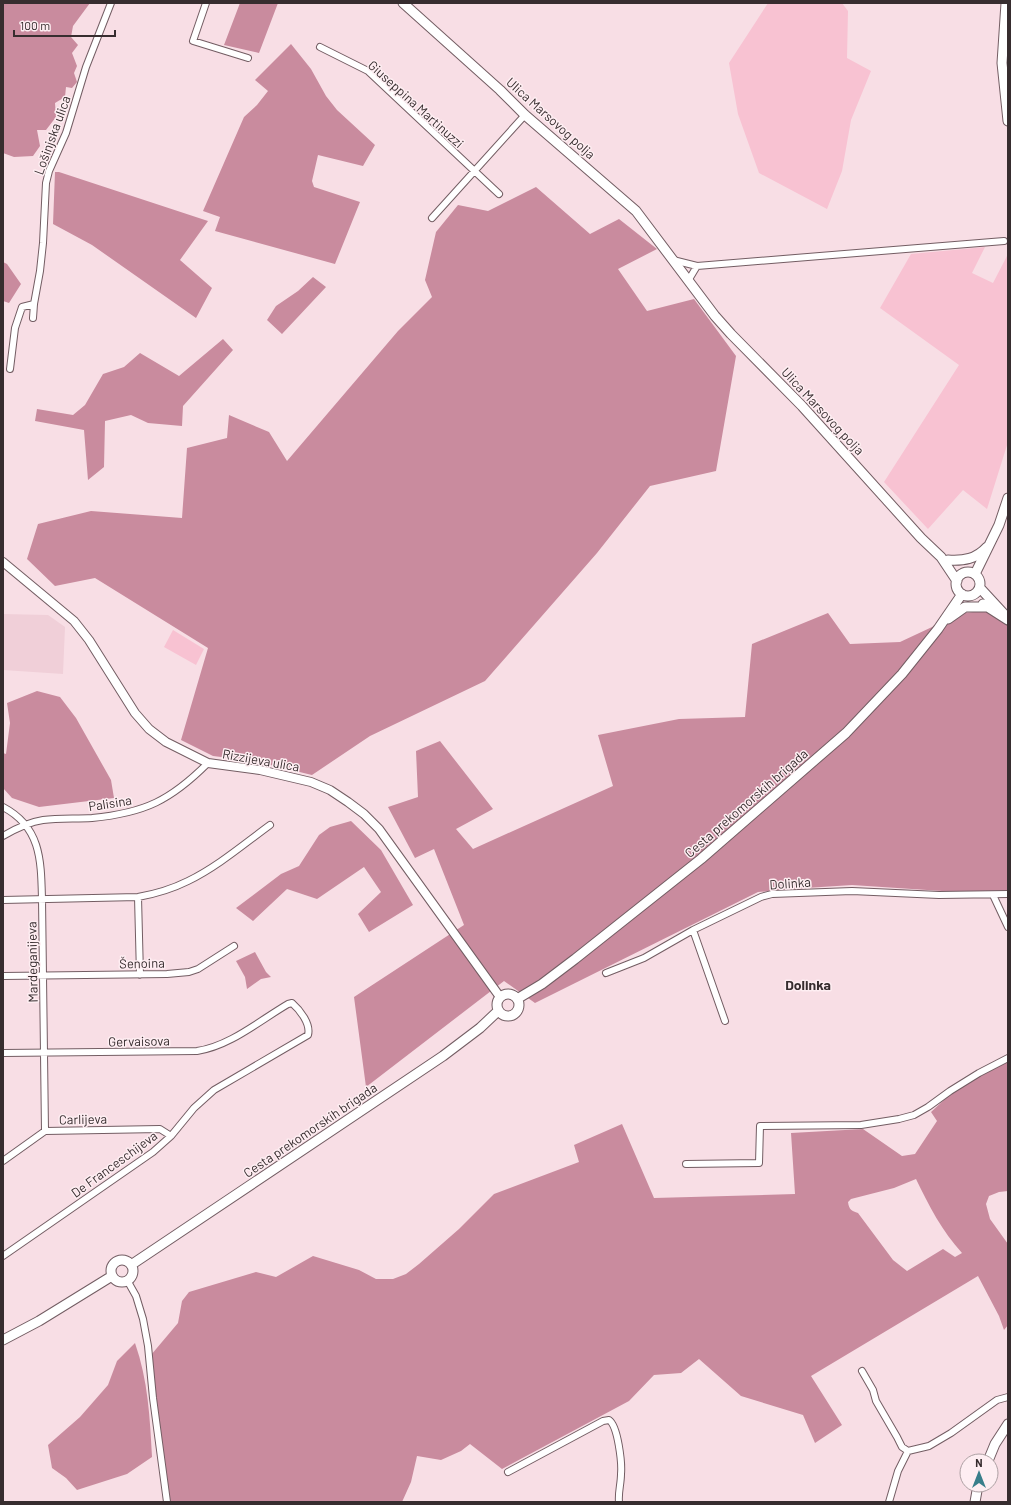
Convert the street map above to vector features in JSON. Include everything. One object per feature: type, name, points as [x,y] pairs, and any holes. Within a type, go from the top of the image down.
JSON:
[{"type":"main road","name":"Ulica Marsovog polja","points":[[403,3],[500,90],[525,115],[636,211],[688,281],[731,334],[802,406],[921,538],[944,559],[965,573]]},
{"type":"main road","points":[[1006,3],[1002,62],[1008,121]]},
{"type":"main road","points":[[975,574],[999,525],[1008,498]]},
{"type":"main road","points":[[944,559],[971,559],[980,554],[992,541]]},
{"type":"main road","name":"Ulica Marsovog polja","points":[[944,559],[957,581]]},
{"type":"main road","points":[[970,572],[975,574],[980,581],[980,588],[978,592],[966,596],[962,594],[957,588],[957,581],[960,575],[970,572]]},
{"type":"main road","points":[[980,588],[1008,619]]},
{"type":"main road","name":"Cesta prekomorskih brigada","points":[[517,999],[542,984],[638,910],[701,859],[846,733],[902,674],[942,624],[962,594]]},
{"type":"main road","points":[[972,595],[986,606],[1008,619]]},
{"type":"main road","points":[[942,624],[965,607],[986,606]]},
{"type":"main road","points":[[510,994],[517,999],[518,1008],[513,1015],[505,1016],[498,1011],[497,1002],[500,997],[510,994]]},
{"type":"main road","name":"Cesta prekomorskih brigada","points":[[131,1265],[443,1056],[480,1028],[498,1011]]},
{"type":"main road","points":[[124,1260],[131,1265],[132,1274],[127,1280],[119,1282],[112,1276],[111,1268],[116,1261],[124,1260]]},
{"type":"main road","points":[[3,1340],[39,1321],[112,1276]]},
{"type":"main road","points":[[991,1453],[995,1444],[1008,1424]]},
{"type":"street","name":"Lošinjska ulica","points":[[33,318],[42,257],[46,183],[49,171],[66,133],[86,67],[111,3]]},
{"type":"street","points":[[206,3],[193,40],[248,58]]},
{"type":"street","name":"Giuseppina Martinuzzi","points":[[320,47],[368,72],[499,194]]},
{"type":"street","points":[[432,218],[525,115]]},
{"type":"street","points":[[672,260],[697,266],[1004,241]]},
{"type":"street","points":[[688,281],[697,266]]},
{"type":"street","points":[[10,369],[15,328],[22,307],[34,304]]},
{"type":"street","name":"Rizzijeva ulica","points":[[3,562],[74,621],[89,640],[135,713],[149,729],[166,742],[208,763],[260,770],[311,782],[330,790],[364,814],[379,829],[500,997]]},
{"type":"street","name":"Palisina","points":[[3,836],[26,824],[42,820],[93,818],[138,810],[172,794],[208,763]]},
{"type":"street","name":"Mardeganijeva","points":[[3,807],[26,824],[32,834],[40,864],[42,899],[45,1131]]},
{"type":"street","points":[[3,900],[138,897],[156,894],[189,881],[204,872],[270,825]]},
{"type":"street","name":"Dolinka","points":[[606,973],[644,958],[693,930],[761,897],[772,894],[852,891],[939,895],[1008,894]]},
{"type":"street","points":[[993,895],[1008,927]]},
{"type":"street","points":[[138,897],[140,975]]},
{"type":"street","points":[[693,930],[725,1021]]},
{"type":"street","name":"Šenoina","points":[[3,976],[140,975],[189,972],[198,969],[234,946]]},
{"type":"street","name":"Gervaisova","points":[[3,1053],[197,1051],[208,1049],[227,1041],[292,1003],[308,1024],[309,1030]]},
{"type":"street","name":"De Franceschijeva","points":[[3,1256],[147,1157],[171,1136],[194,1108],[214,1090],[308,1035],[309,1030]]},
{"type":"street","points":[[686,1164],[759,1163],[760,1126],[861,1125],[899,1120],[914,1115],[979,1073],[1008,1058]]},
{"type":"street","name":"Carlijeva","points":[[3,1160],[45,1131],[160,1129],[171,1136]]},
{"type":"street","points":[[127,1280],[136,1296],[143,1319],[151,1368],[153,1398],[166,1502]]},
{"type":"street","points":[[862,1371],[873,1390],[876,1401],[902,1447],[908,1451],[921,1449],[951,1434],[993,1402],[1008,1397]]},
{"type":"street","points":[[508,1472],[603,1421],[609,1420],[614,1425],[620,1456],[622,1473],[619,1489],[619,1502]]},
{"type":"street","points":[[890,1502],[898,1471],[908,1451]]},
{"type":"shaded area","points":[[3,3],[90,3],[73,26],[71,37],[78,45],[72,53],[77,66],[74,73],[77,82],[72,88],[66,87],[65,97],[55,103],[56,117],[46,130],[37,130],[40,146],[33,156],[14,157],[3,153]]},
{"type":"shaded area","points":[[240,3],[278,3],[259,53],[224,45]]},
{"type":"shaded area","points":[[768,3],[842,3],[848,11],[847,58],[871,71],[851,120],[842,171],[827,209],[759,173],[738,114],[729,63]]},
{"type":"shaded area","points":[[291,44],[311,69],[326,96],[337,110],[375,145],[363,166],[318,155],[312,181],[314,187],[360,202],[335,264],[215,231],[220,217],[203,211],[244,117],[257,105],[268,91],[255,80]]},
{"type":"shaded area","points":[[55,172],[59,172],[208,221],[180,260],[212,288],[196,318],[92,245],[53,224]]},
{"type":"shaded area","points":[[536,187],[590,234],[619,219],[657,249],[618,269],[647,311],[694,299],[736,356],[716,471],[650,486],[597,553],[485,681],[370,736],[312,775],[254,761],[213,756],[181,740],[208,648],[95,578],[55,586],[27,559],[38,524],[91,511],[182,518],[187,448],[227,438],[229,415],[269,432],[287,461],[398,331],[432,297],[425,280],[436,232],[458,205],[488,211]]},
{"type":"shaded area","points":[[985,247],[972,273],[993,283],[1008,254],[1008,442],[987,509],[963,490],[928,529],[884,482],[959,365],[880,308],[911,254]]},
{"type":"shaded area","points":[[3,262],[7,264],[21,284],[9,303],[3,301]]},
{"type":"shaded area","points":[[313,277],[326,287],[282,334],[267,320],[276,306],[298,291]]},
{"type":"shaded area","points":[[223,339],[233,350],[183,406],[182,426],[148,423],[131,415],[105,421],[104,467],[88,480],[84,430],[35,421],[37,409],[73,415],[85,405],[103,374],[124,367],[140,353],[179,376]]},
{"type":"shaded area","points":[[993,612],[1008,624],[1008,891],[957,892],[852,885],[758,892],[535,1003],[504,981],[366,1087],[354,997],[464,925],[434,849],[415,858],[388,807],[418,797],[416,751],[440,741],[493,809],[456,829],[473,849],[613,786],[598,735],[679,719],[745,717],[752,644],[828,613],[850,644],[900,642],[962,613]]},
{"type":"shaded area","points":[[3,614],[48,615],[65,627],[63,674],[3,670]]},
{"type":"shaded area","points":[[173,630],[204,649],[196,665],[164,647]]},
{"type":"shaded area","points":[[37,691],[60,697],[76,718],[111,780],[114,798],[39,807],[12,798],[3,788],[3,753],[6,754],[10,723],[7,703]]},
{"type":"shaded area","points":[[351,821],[381,850],[413,905],[369,932],[358,914],[381,892],[364,867],[317,899],[287,889],[253,921],[236,908],[281,874],[299,866],[319,835],[330,827]]},
{"type":"shaded area","points":[[255,952],[266,972],[271,977],[261,979],[247,989],[245,977],[236,961]]},
{"type":"shaded area","points":[[1008,1061],[1008,1191],[999,1192],[989,1196],[986,1204],[990,1219],[1008,1244],[1008,1325],[1004,1330],[999,1316],[978,1276],[811,1376],[842,1425],[815,1443],[803,1415],[741,1396],[699,1359],[681,1373],[654,1375],[629,1401],[502,1469],[470,1444],[461,1451],[441,1460],[417,1456],[411,1482],[402,1502],[170,1502],[151,1355],[178,1323],[182,1301],[189,1292],[256,1272],[276,1277],[313,1256],[359,1270],[376,1279],[393,1279],[406,1274],[459,1229],[494,1194],[579,1162],[574,1145],[622,1124],[654,1198],[795,1194],[791,1133],[863,1129],[902,1156],[915,1154],[937,1121],[931,1112],[958,1087]],"holes":[[[916,1179],[942,1227],[962,1253],[955,1257],[943,1249],[907,1271],[893,1260],[858,1213],[852,1211],[848,1205],[848,1202],[851,1199],[894,1188]]]},
{"type":"shaded area","points":[[135,1343],[146,1385],[152,1457],[127,1474],[77,1490],[66,1478],[52,1468],[48,1445],[80,1417],[108,1385],[117,1361]]},
{"type":"district","name":"Dolinka","points":[[808,985]]}]
